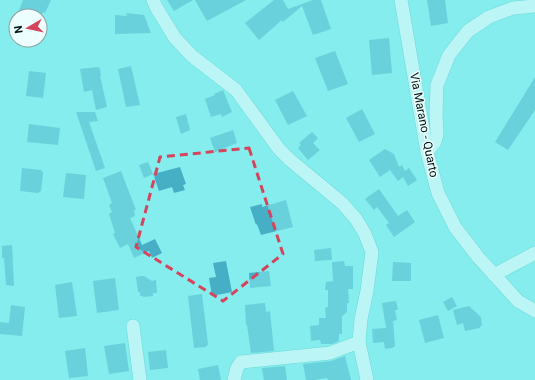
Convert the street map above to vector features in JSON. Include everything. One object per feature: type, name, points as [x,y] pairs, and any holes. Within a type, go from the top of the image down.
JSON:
[{"type":"street","points":[[153,0],[175,38],[192,56],[236,90],[279,149],[290,160],[342,202],[356,219],[365,234],[372,252],[367,291],[360,319],[359,342],[367,380]]},
{"type":"street","name":"Via Marano - Quarto","points":[[401,0],[427,152],[438,193],[455,226],[478,257],[518,301],[535,310]]},
{"type":"street","points":[[427,152],[435,142],[437,134],[437,85],[449,55],[468,31],[489,17],[513,8],[535,6]]},
{"type":"street","points":[[494,275],[535,253]]},
{"type":"street","points":[[133,326],[140,380]]},
{"type":"street","points":[[234,380],[237,368],[241,362],[330,353],[359,342]]},
{"type":"highlighted area","points":[[249,148],[283,254],[223,301],[136,247],[160,157]]},
{"type":"building","points":[[23,0],[51,0],[47,8],[20,8]]},
{"type":"building","points":[[167,0],[193,0],[174,11]]},
{"type":"building","points":[[195,0],[246,0],[207,21]]},
{"type":"building","points":[[274,0],[283,0],[288,9],[313,0],[321,0],[331,29],[313,35],[302,6],[283,22],[282,20],[259,40],[245,23]]},
{"type":"building","points":[[427,0],[445,0],[448,23],[431,26]]},
{"type":"building","points":[[126,13],[144,15],[151,33],[115,34],[115,15],[127,16]]},
{"type":"building","points":[[389,38],[392,73],[372,75],[369,40]]},
{"type":"building","points":[[335,51],[348,84],[328,91],[315,58]]},
{"type":"building","points":[[131,66],[140,105],[126,107],[118,69]]},
{"type":"building","points":[[100,68],[100,76],[107,107],[96,110],[92,90],[84,92],[80,69]]},
{"type":"building","points":[[29,71],[46,73],[43,98],[26,96]]},
{"type":"building","points":[[535,77],[535,110],[508,150],[495,142]]},
{"type":"building","points":[[223,90],[232,112],[222,117],[221,114],[211,117],[205,99]]},
{"type":"building","points":[[293,91],[307,116],[288,125],[275,100]]},
{"type":"building","points":[[362,109],[375,134],[359,142],[346,118]]},
{"type":"building","points":[[76,112],[95,112],[98,121],[89,122],[105,168],[96,171]]},
{"type":"building","points":[[186,114],[190,130],[181,134],[176,117]]},
{"type":"building","points":[[29,124],[60,128],[58,145],[27,142]]},
{"type":"building","points":[[233,130],[237,143],[215,152],[210,138]]},
{"type":"building","points":[[312,132],[318,138],[313,143],[320,150],[308,160],[298,148],[301,145],[299,143]]},
{"type":"building","points":[[385,149],[394,154],[399,167],[402,165],[405,171],[409,168],[417,180],[408,186],[403,177],[398,181],[390,170],[380,177],[369,160]]},
{"type":"building","points":[[148,162],[153,174],[144,178],[139,165]]},
{"type":"building","points":[[180,167],[186,184],[183,185],[185,190],[174,193],[172,187],[159,191],[153,174]]},
{"type":"building","points":[[22,168],[41,170],[43,173],[41,191],[38,193],[20,191]]},
{"type":"building","points":[[121,171],[136,210],[134,210],[135,216],[130,218],[142,245],[155,239],[162,253],[152,258],[149,251],[134,258],[128,244],[120,248],[113,234],[115,233],[109,214],[112,212],[109,205],[112,203],[103,178]]},
{"type":"building","points":[[66,173],[86,175],[84,199],[63,197]]},
{"type":"building","points":[[379,189],[398,216],[407,210],[415,222],[394,237],[386,225],[389,223],[377,207],[374,210],[365,199]]},
{"type":"building","points":[[286,200],[293,227],[261,235],[250,207],[262,204],[262,207]]},
{"type":"building","points":[[12,245],[14,286],[6,285],[4,258],[2,258],[2,246]]},
{"type":"building","points":[[331,248],[332,260],[315,261],[314,250]]},
{"type":"building","points":[[226,261],[232,292],[212,296],[209,278],[216,277],[213,263]]},
{"type":"building","points":[[344,261],[345,266],[353,266],[353,289],[348,289],[349,303],[347,303],[347,312],[342,316],[342,334],[339,334],[339,341],[332,344],[321,344],[320,340],[311,341],[310,326],[319,325],[319,318],[326,318],[325,308],[328,307],[328,290],[325,290],[326,282],[333,281],[332,262]]},
{"type":"building","points":[[393,262],[411,263],[411,281],[392,281]]},
{"type":"building","points":[[269,271],[271,286],[250,288],[249,273]]},
{"type":"building","points":[[144,276],[152,281],[156,280],[157,293],[153,293],[153,296],[143,297],[140,296],[140,292],[138,292],[136,277]]},
{"type":"building","points":[[115,278],[119,310],[97,313],[93,281]]},
{"type":"building","points":[[72,282],[77,316],[59,318],[55,285]]},
{"type":"building","points":[[202,294],[208,344],[206,347],[194,348],[188,296]]},
{"type":"building","points":[[452,297],[457,306],[448,311],[443,302]]},
{"type":"building","points":[[396,301],[398,310],[395,310],[397,320],[393,321],[395,346],[385,349],[384,342],[373,343],[372,329],[386,328],[382,303]]},
{"type":"building","points":[[265,303],[266,312],[270,311],[274,351],[251,353],[246,325],[245,305]]},
{"type":"building","points":[[11,305],[25,307],[22,336],[0,334],[0,322],[9,323]]},
{"type":"building","points":[[469,306],[481,317],[482,325],[479,328],[465,331],[463,323],[457,325],[453,310]]},
{"type":"building","points":[[438,315],[444,338],[425,343],[419,320]]},
{"type":"building","points":[[125,343],[129,371],[109,374],[104,346]]},
{"type":"building","points":[[85,348],[88,376],[69,378],[65,351]]},
{"type":"building","points":[[166,350],[168,368],[150,370],[148,352]]},
{"type":"building","points":[[345,356],[351,380],[328,380],[327,378],[306,380],[303,364],[331,361]]},
{"type":"building","points":[[218,365],[221,380],[200,380],[198,369]]},
{"type":"building","points":[[285,366],[287,380],[264,380],[262,368]]}]
